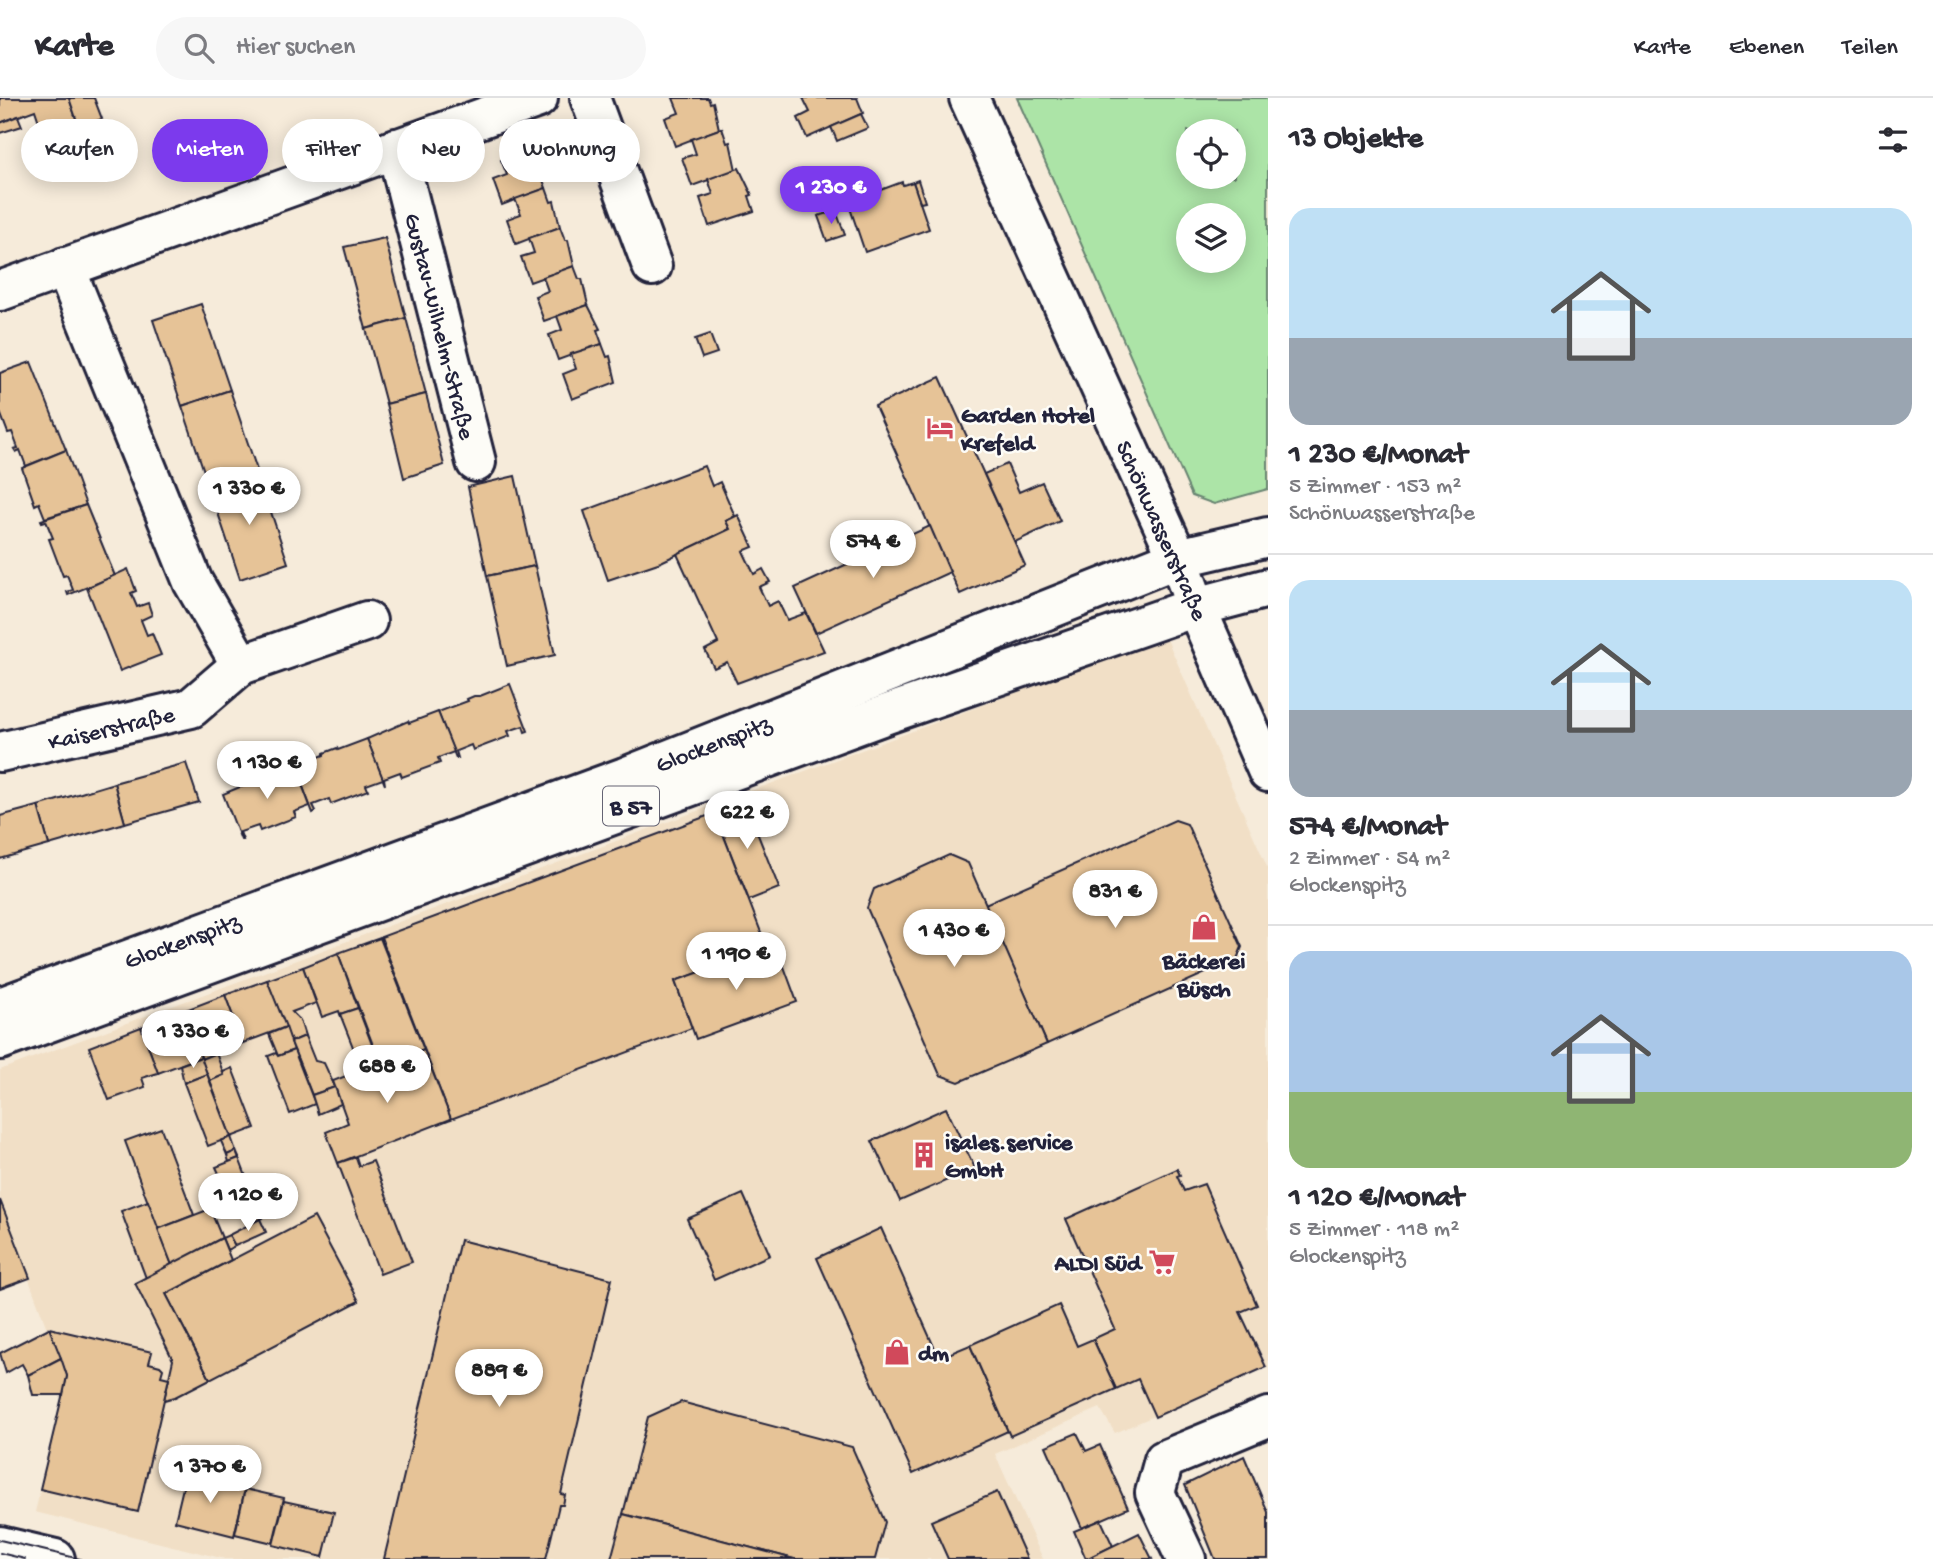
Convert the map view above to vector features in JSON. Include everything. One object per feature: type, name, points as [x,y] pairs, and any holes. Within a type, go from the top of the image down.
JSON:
[{"type":"main road","points":[[0,291],[538,98]]},
{"type":"main road","points":[[590,98],[652,267]]},
{"type":"main road","name":"Schönwasserstraße","points":[[969,98],[1178,558],[1196,607],[1268,772]]},
{"type":"main road","name":"Gustav-Wilhelm-Straße","points":[[396,148],[476,462]]},
{"type":"main road","points":[[65,267],[193,582],[241,665]]},
{"type":"main road","name":"Glockenspitz","points":[[0,1007],[625,777],[1178,558],[1268,537]]},
{"type":"main road","name":"Glockenspitz","points":[[0,1040],[750,762],[1196,607],[1268,588]]},
{"type":"main road","name":"Kaiserstraße","points":[[0,752],[191,708],[241,665],[367,621]]},
{"type":"main road","points":[[1185,1559],[1155,1493],[1164,1460],[1268,1417]]},
{"type":"main road","points":[[0,1546],[55,1559]]},
{"type":"shaded area","points":[[1166,637],[1268,869],[1268,1366],[1115,1433],[1100,1408],[995,1454],[1043,1559],[225,1559],[35,1512],[67,1383],[0,1201],[0,1070]]},
{"type":"green space","points":[[1017,98],[1268,98],[1268,489],[1214,504],[1192,496]]},
{"type":"building","points":[[0,98],[69,98],[76,119],[38,119],[35,110],[0,123]]},
{"type":"building","points":[[69,98],[94,98],[102,119],[76,119]]},
{"type":"building","points":[[673,98],[708,98],[710,103],[713,102],[719,129],[675,146],[665,118],[679,113]]},
{"type":"building","points":[[803,98],[857,98],[863,113],[807,138],[798,118],[810,112]]},
{"type":"building","points":[[861,114],[868,128],[837,141],[831,127]]},
{"type":"building","points":[[18,116],[21,126],[0,133],[0,123]]},
{"type":"building","points":[[722,128],[727,143],[730,142],[736,170],[692,186],[682,158],[696,154],[691,139]]},
{"type":"building","points":[[739,168],[752,195],[749,196],[754,211],[709,226],[700,198],[713,194],[708,179]]},
{"type":"building","points":[[499,178],[499,182],[544,182],[546,188],[502,205],[493,180]]},
{"type":"building","points":[[918,180],[925,202],[920,203],[913,182]]},
{"type":"building","points":[[902,182],[903,185],[913,182],[929,229],[865,252],[848,202]]},
{"type":"building","points":[[546,188],[551,202],[554,201],[560,227],[516,244],[507,219],[521,214],[515,199]]},
{"type":"building","points":[[836,211],[845,235],[827,241],[818,216]]},
{"type":"building","points":[[560,227],[565,240],[568,240],[574,266],[530,282],[521,257],[534,253],[529,238]]},
{"type":"building","points":[[385,238],[406,318],[366,329],[344,247]]},
{"type":"building","points":[[574,266],[579,279],[582,279],[588,305],[544,321],[535,296],[548,291],[543,277]]},
{"type":"building","points":[[201,304],[230,390],[182,406],[153,320]]},
{"type":"building","points":[[588,305],[600,329],[597,330],[602,344],[558,360],[549,335],[562,330],[557,316]]},
{"type":"building","points":[[406,318],[426,394],[386,404],[366,329]]},
{"type":"building","points":[[710,334],[717,353],[702,358],[695,339]]},
{"type":"building","points":[[602,344],[607,357],[610,356],[616,382],[572,399],[563,374],[576,369],[571,354]]},
{"type":"building","points":[[31,362],[66,450],[26,466],[20,450],[16,452],[14,449],[18,448],[12,432],[8,433],[0,412],[0,373]]},
{"type":"building","points":[[940,377],[1025,565],[960,594],[875,406]]},
{"type":"building","points":[[230,390],[259,476],[211,492],[182,406]]},
{"type":"building","points":[[426,394],[444,465],[404,478],[386,404]]},
{"type":"building","points":[[66,450],[86,505],[45,518],[39,503],[35,505],[22,468]]},
{"type":"building","points":[[1007,464],[1019,492],[1042,482],[1060,521],[1015,542],[984,474]]},
{"type":"building","points":[[704,466],[712,486],[720,482],[735,516],[726,521],[730,529],[661,562],[608,580],[584,511]]},
{"type":"building","points":[[259,476],[288,563],[240,579],[211,492]]},
{"type":"building","points":[[515,476],[535,566],[487,576],[468,487]]},
{"type":"building","points":[[86,505],[115,576],[68,595],[67,592],[73,590],[67,575],[63,576],[49,539],[53,538],[46,521],[41,520]]},
{"type":"building","points":[[738,515],[753,547],[743,551],[754,574],[763,569],[770,582],[759,587],[768,606],[778,601],[787,620],[806,613],[824,651],[737,683],[727,662],[714,668],[705,650],[718,643],[677,554],[730,529],[726,521]]},
{"type":"building","points":[[930,526],[950,572],[816,633],[795,588]]},
{"type":"building","points":[[535,566],[555,655],[507,666],[487,576]]},
{"type":"building","points":[[128,569],[136,591],[131,593],[137,607],[148,603],[152,615],[141,620],[147,635],[152,633],[161,655],[120,671],[87,588]]},
{"type":"building","points":[[510,684],[528,731],[525,732],[523,726],[508,731],[510,736],[473,750],[471,745],[456,751],[456,758],[438,712]]},
{"type":"building","points":[[438,712],[454,752],[438,758],[440,763],[402,777],[400,772],[384,778],[385,785],[367,739],[408,721],[409,723]]},
{"type":"building","points":[[367,739],[383,779],[366,785],[368,790],[331,804],[329,799],[313,805],[316,811],[313,813],[295,766],[337,748],[338,750]]},
{"type":"building","points":[[186,763],[199,802],[125,823],[114,783]]},
{"type":"building","points":[[295,766],[310,806],[294,812],[296,817],[260,831],[258,826],[240,832],[241,840],[223,794],[252,780]]},
{"type":"building","points":[[114,783],[125,823],[49,845],[38,806]]},
{"type":"building","points":[[745,802],[779,888],[749,900],[715,813]]},
{"type":"building","points":[[38,806],[49,845],[0,859],[0,816]]},
{"type":"building","points":[[715,813],[767,948],[675,981],[692,1028],[451,1119],[381,937]]},
{"type":"building","points":[[1175,820],[1187,824],[1242,947],[1237,959],[1047,1044],[985,904]]},
{"type":"building","points":[[949,855],[968,863],[1047,1044],[959,1082],[940,1075],[867,908],[874,889]]},
{"type":"building","points":[[380,938],[424,1050],[381,1066],[338,953]]},
{"type":"building","points":[[776,945],[797,1002],[696,1039],[675,981]]},
{"type":"building","points":[[338,953],[358,1008],[322,1017],[303,967]]},
{"type":"building","points":[[303,967],[316,1003],[292,1012],[300,1020],[305,1036],[291,1042],[267,980]]},
{"type":"building","points":[[267,980],[286,1027],[243,1043],[225,995]]},
{"type":"building","points":[[225,995],[243,1043],[201,1059],[183,1011]]},
{"type":"building","points":[[358,1008],[379,1063],[362,1070],[340,1014]]},
{"type":"building","points":[[183,1011],[201,1057],[158,1073],[141,1027]]},
{"type":"building","points":[[141,1027],[158,1073],[142,1078],[145,1087],[109,1100],[89,1047]]},
{"type":"building","points":[[286,1027],[294,1050],[278,1056],[269,1034]]},
{"type":"building","points":[[305,1036],[315,1061],[324,1063],[335,1087],[312,1095],[291,1042]]},
{"type":"building","points":[[294,1050],[315,1104],[290,1114],[268,1056],[276,1053],[278,1056]]},
{"type":"building","points":[[424,1050],[451,1119],[338,1163],[326,1132],[348,1123],[333,1081],[379,1063],[381,1066]]},
{"type":"building","points":[[216,1053],[224,1075],[210,1081],[201,1059]]},
{"type":"building","points":[[201,1057],[207,1074],[184,1083],[180,1065]]},
{"type":"building","points":[[232,1068],[255,1128],[231,1137],[210,1081]]},
{"type":"building","points":[[207,1074],[231,1137],[208,1146],[184,1083]]},
{"type":"building","points":[[335,1087],[341,1104],[318,1114],[312,1095]]},
{"type":"building","name":"isales.service GmbH","points":[[946,1108],[975,1168],[900,1201],[872,1141]]},
{"type":"building","points":[[161,1128],[194,1215],[158,1229],[125,1141]]},
{"type":"building","points":[[231,1137],[236,1151],[227,1155],[221,1141]]},
{"type":"building","points":[[236,1151],[239,1158],[229,1162],[227,1155]]},
{"type":"building","points":[[356,1157],[359,1166],[373,1161],[412,1262],[380,1274],[338,1163]]},
{"type":"building","points":[[239,1158],[250,1187],[229,1195],[216,1167]]},
{"type":"building","name":"ALDI Süd","points":[[1177,1169],[1180,1175],[1177,1176],[1184,1191],[1204,1184],[1257,1305],[1240,1312],[1266,1367],[1155,1417],[1138,1379],[1116,1389],[1093,1339],[1115,1329],[1066,1219]]},
{"type":"building","points":[[250,1187],[259,1210],[245,1216],[237,1192]]},
{"type":"building","points":[[743,1194],[770,1255],[714,1280],[687,1219]]},
{"type":"building","points":[[0,1200],[30,1278],[0,1289]]},
{"type":"building","points":[[148,1201],[172,1265],[146,1278],[121,1211]]},
{"type":"building","points":[[210,1209],[222,1238],[172,1265],[158,1229]]},
{"type":"building","points":[[259,1210],[262,1218],[249,1224],[245,1216]]},
{"type":"building","points":[[314,1217],[359,1301],[210,1379],[166,1294]]},
{"type":"building","points":[[260,1219],[266,1232],[235,1246],[229,1235]]},
{"type":"building","name":"dm","points":[[881,1228],[939,1358],[970,1345],[1008,1431],[913,1474],[817,1258]]},
{"type":"building","points":[[229,1235],[235,1246],[227,1250],[222,1238]]},
{"type":"building","points":[[222,1238],[231,1260],[166,1294],[210,1379],[164,1400],[173,1360],[135,1283]]},
{"type":"building","points":[[460,1240],[612,1279],[561,1494],[565,1495],[563,1505],[559,1505],[546,1559],[384,1559]]},
{"type":"building","points":[[1059,1305],[1077,1346],[1093,1339],[1116,1389],[1010,1436],[970,1345]]},
{"type":"building","points":[[49,1328],[152,1352],[149,1363],[160,1366],[163,1369],[161,1376],[169,1378],[138,1512],[40,1489],[67,1376]]},
{"type":"building","points":[[49,1328],[61,1358],[28,1375],[22,1364],[6,1373],[0,1353]]},
{"type":"building","points":[[61,1358],[67,1376],[63,1395],[33,1395],[28,1375]]},
{"type":"building","points":[[681,1402],[852,1447],[885,1522],[875,1559],[794,1559],[623,1514],[648,1417]]},
{"type":"building","points":[[1077,1433],[1086,1451],[1100,1445],[1128,1508],[1082,1528],[1046,1446]]},
{"type":"building","points":[[1244,1456],[1268,1512],[1268,1559],[1215,1559],[1185,1485]]},
{"type":"building","points":[[186,1475],[245,1489],[234,1536],[175,1521]]},
{"type":"building","points":[[245,1489],[284,1498],[273,1543],[235,1534]]},
{"type":"building","points":[[997,1492],[1027,1559],[948,1559],[931,1521]]},
{"type":"building","points":[[284,1501],[334,1512],[323,1557],[273,1545]]},
{"type":"building","points":[[623,1514],[794,1559],[611,1559]]},
{"type":"building","points":[[1101,1520],[1113,1546],[1086,1559],[1074,1531]]},
{"type":"building","points":[[1139,1533],[1152,1559],[1093,1559],[1092,1556]]},
{"type":"tram line","points":[[0,1540],[80,1559]]},
{"type":"tram line","points":[[0,1553],[25,1559]]},
{"type":"place","name":"Garden Hotel Krefeld","points":[[940,428]]},
{"type":"place","name":"Bäckerei Büsch","points":[[1204,927]]},
{"type":"place","name":"isales.service GmbH","points":[[924,1155]]},
{"type":"place","name":"ALDI Süd","points":[[1162,1262]]},
{"type":"place","name":"dm","points":[[897,1352]]}]
